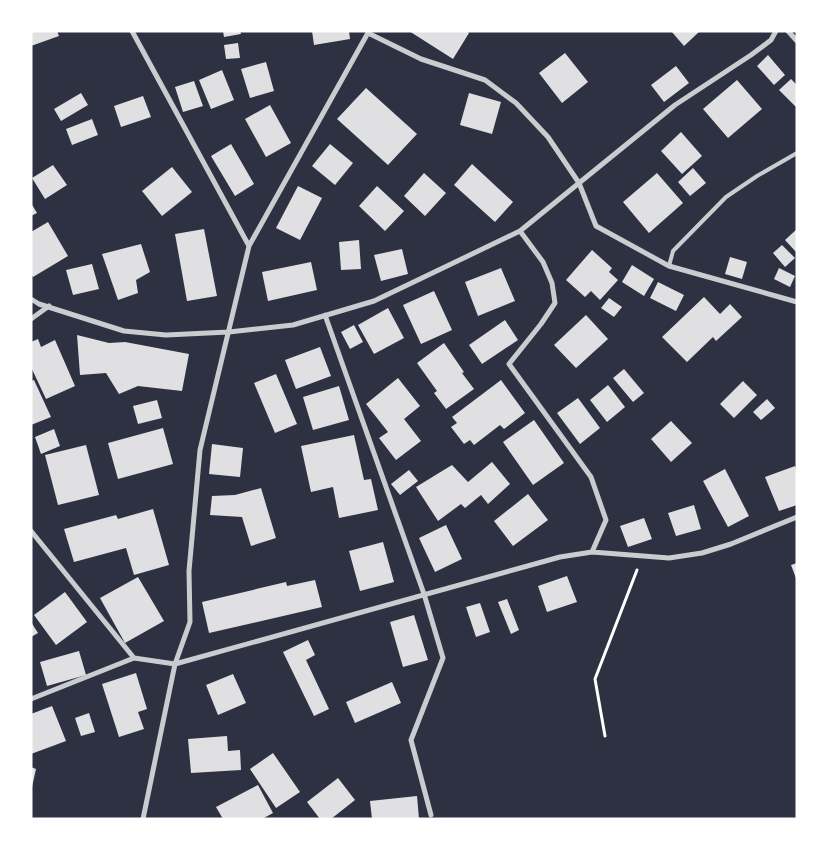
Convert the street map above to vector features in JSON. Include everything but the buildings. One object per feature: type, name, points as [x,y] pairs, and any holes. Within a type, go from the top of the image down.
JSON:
[{"type":"street","points":[[132,31],[249,246]]},
{"type":"street","points":[[31,299],[39,304],[124,331],[166,335],[229,332],[293,325],[374,301],[520,231],[675,105],[751,55],[770,40],[776,31]]},
{"type":"street","points":[[788,31],[797,41]]},
{"type":"street","points":[[143,819],[175,664],[190,622],[189,571],[200,450],[249,246],[369,32],[421,58],[485,80],[516,104],[548,137],[579,182],[596,226],[669,266],[797,302]]},
{"type":"street","points":[[520,231],[543,262],[552,283],[555,303],[509,364],[591,477],[606,520],[592,552]]},
{"type":"street","points":[[31,319],[49,306]]},
{"type":"street","points":[[325,315],[424,594],[443,658],[411,740],[430,815]]},
{"type":"street","points":[[31,699],[134,658],[175,664],[560,557],[592,552],[669,558],[702,553],[731,544],[797,517]]},
{"type":"street","points":[[31,531],[134,658]]},
{"type":"lane","points":[[669,266],[673,252],[726,197],[757,176],[797,153]]},
{"type":"path","points":[[605,736],[595,679],[643,556]]}]
